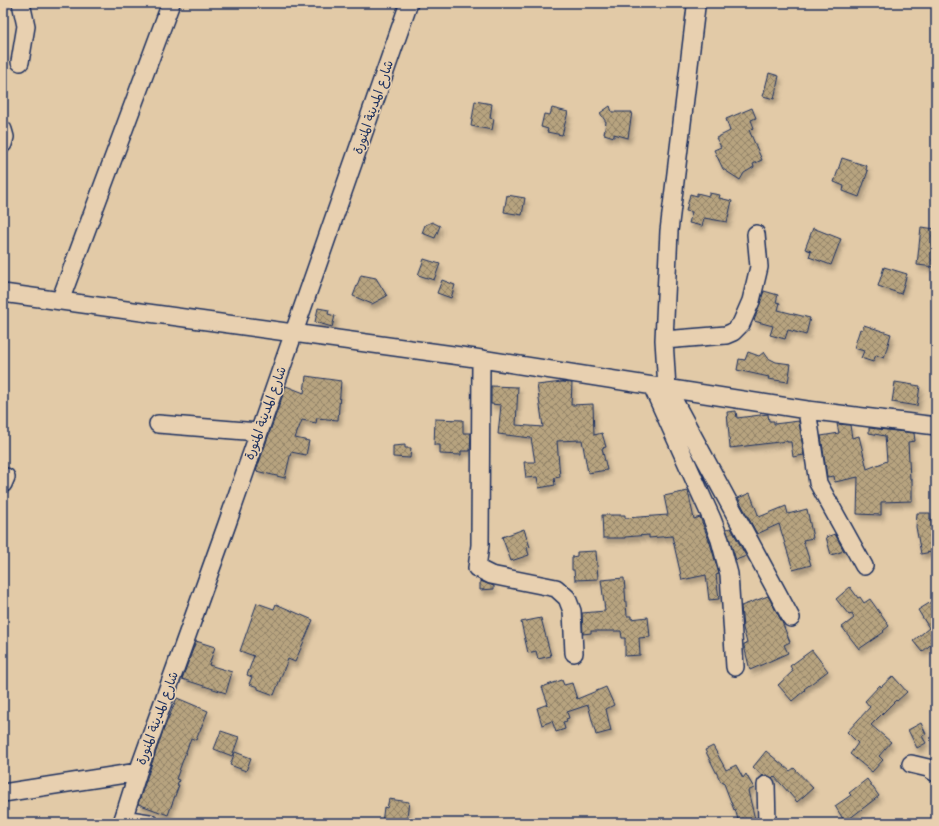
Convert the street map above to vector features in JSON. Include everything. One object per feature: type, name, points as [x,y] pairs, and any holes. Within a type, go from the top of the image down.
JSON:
[{"type":"street","points":[[20,62],[26,26],[21,3]]},
{"type":"street","points":[[60,301],[171,3]]},
{"type":"street","name":"شارع المدينة المنورة","points":[[122,821],[409,3]]},
{"type":"street","points":[[696,7],[669,231],[664,340],[660,387],[720,540],[729,574],[735,667]]},
{"type":"street","points":[[3,130],[5,137],[3,144]]},
{"type":"street","points":[[664,340],[726,335],[733,332],[741,324],[751,302],[759,267],[756,234]]},
{"type":"street","points":[[3,293],[481,359],[807,410],[936,426]]},
{"type":"street","points":[[481,359],[480,545],[477,568],[491,575],[556,588],[567,598],[572,611],[574,653]]},
{"type":"street","points":[[660,387],[791,618]]},
{"type":"street","points":[[807,410],[818,483],[864,566]]},
{"type":"street","points":[[158,424],[258,432]]},
{"type":"street","points":[[911,764],[928,768],[936,773]]},
{"type":"street","points":[[3,793],[138,772]]},
{"type":"street","points":[[766,785],[767,823]]},
{"type":"street","points":[[122,821],[149,823]]},
{"type":"building","points":[[769,73],[779,76],[774,99],[763,96]]},
{"type":"building","points":[[475,101],[492,104],[490,118],[494,119],[492,130],[471,126]]},
{"type":"building","points":[[610,106],[612,112],[632,112],[628,138],[614,134],[614,137],[604,134],[606,122],[600,113]]},
{"type":"building","points":[[552,108],[568,112],[562,135],[547,132],[548,129],[541,127],[544,114],[550,115]]},
{"type":"building","points":[[752,108],[756,118],[751,120],[754,128],[749,130],[762,160],[753,164],[754,167],[744,173],[740,180],[723,169],[714,150],[721,147],[716,138],[730,131],[726,119]]},
{"type":"building","points":[[842,158],[867,166],[866,170],[868,171],[859,197],[843,191],[844,186],[834,182]]},
{"type":"building","points":[[697,193],[709,196],[709,193],[720,195],[719,198],[732,201],[727,222],[704,218],[702,226],[689,223],[692,212],[686,211],[690,194],[697,196]]},
{"type":"building","points":[[507,195],[525,198],[522,215],[504,212]]},
{"type":"building","points":[[432,222],[440,226],[435,238],[422,233],[425,225]]},
{"type":"building","points":[[921,227],[936,229],[935,267],[917,265]]},
{"type":"building","points":[[813,228],[841,239],[831,265],[809,257],[811,251],[805,249]]},
{"type":"building","points":[[424,259],[440,264],[434,280],[418,275]]},
{"type":"building","points":[[884,267],[907,274],[901,294],[878,286]]},
{"type":"building","points":[[361,275],[376,278],[387,296],[372,304],[353,296]]},
{"type":"building","points":[[442,280],[455,285],[451,298],[437,293]]},
{"type":"building","points":[[764,291],[778,295],[776,302],[780,303],[778,310],[810,318],[806,335],[788,330],[785,339],[770,335],[773,326],[754,321]]},
{"type":"building","points":[[318,308],[329,310],[328,314],[335,316],[332,327],[315,322]]},
{"type":"building","points":[[864,325],[891,334],[884,358],[876,355],[873,362],[861,358],[864,351],[854,348],[860,329],[862,330]]},
{"type":"building","points":[[748,352],[759,356],[764,352],[768,358],[776,362],[791,364],[788,382],[768,379],[769,377],[737,370],[739,359],[745,360]]},
{"type":"building","points":[[306,376],[341,381],[338,420],[317,418],[316,423],[302,420],[295,438],[309,441],[306,455],[291,452],[285,478],[256,471],[286,386],[304,393]]},
{"type":"building","points":[[562,382],[572,383],[571,405],[593,404],[594,435],[602,433],[606,447],[602,448],[607,470],[588,473],[582,440],[557,441],[560,477],[554,478],[555,485],[539,488],[537,477],[526,478],[524,462],[535,462],[531,438],[498,434],[501,405],[491,404],[491,386],[518,387],[516,425],[543,427],[537,385]]},
{"type":"building","points":[[895,382],[920,386],[917,406],[892,402]]},
{"type":"building","points":[[736,411],[737,418],[768,414],[769,421],[774,421],[774,424],[799,421],[804,455],[793,457],[791,442],[787,441],[730,448],[727,412]]},
{"type":"building","points":[[435,419],[463,420],[463,433],[471,433],[470,451],[461,451],[461,455],[440,454],[440,445],[434,445]]},
{"type":"building","points":[[837,424],[850,425],[852,438],[859,436],[867,469],[887,461],[885,436],[869,433],[869,428],[914,433],[915,441],[908,442],[910,479],[912,479],[912,501],[881,502],[881,515],[857,514],[858,477],[835,482],[834,476],[827,477],[821,436],[839,433]]},
{"type":"building","points":[[405,445],[405,448],[411,448],[410,458],[393,457],[393,446]]},
{"type":"building","points":[[688,491],[694,519],[700,517],[710,543],[719,574],[716,575],[719,599],[709,600],[706,575],[682,580],[672,536],[649,538],[649,535],[625,538],[603,538],[602,515],[625,515],[625,518],[668,515],[664,496]]},
{"type":"building","points":[[750,493],[759,517],[786,506],[788,514],[807,509],[813,538],[803,540],[811,565],[793,570],[779,524],[757,534],[738,498]]},
{"type":"building","points":[[917,513],[930,513],[930,520],[936,518],[936,551],[921,554],[916,527]]},
{"type":"building","points":[[731,528],[746,556],[736,560],[726,529]]},
{"type":"building","points":[[524,529],[530,547],[527,548],[529,555],[511,561],[502,537]]},
{"type":"building","points":[[835,534],[844,551],[831,555],[826,537]]},
{"type":"building","points":[[596,551],[598,579],[575,580],[574,570],[572,570],[572,557],[577,556],[577,552]]},
{"type":"building","points":[[624,578],[627,616],[631,616],[631,619],[648,617],[650,637],[639,638],[640,655],[625,656],[625,638],[622,638],[621,631],[591,631],[591,633],[583,634],[582,613],[605,611],[601,580]]},
{"type":"building","points":[[480,581],[494,586],[494,589],[480,590]]},
{"type":"building","points":[[850,587],[858,598],[860,597],[864,603],[870,599],[889,626],[883,631],[884,632],[859,649],[842,627],[854,618],[852,614],[849,615],[836,599]]},
{"type":"building","points":[[768,596],[782,622],[790,642],[784,645],[788,653],[750,670],[744,646],[744,644],[747,643],[743,628],[741,606]]},
{"type":"building","points":[[936,599],[936,640],[922,652],[913,641],[929,628],[918,610]]},
{"type":"building","points":[[257,603],[274,609],[276,604],[313,620],[295,662],[288,659],[274,695],[249,684],[252,677],[247,675],[254,656],[240,651]]},
{"type":"building","points":[[541,618],[551,656],[538,659],[536,651],[528,653],[521,622]]},
{"type":"building","points":[[196,641],[215,647],[209,665],[232,672],[226,693],[182,679]]},
{"type":"building","points":[[812,650],[828,671],[804,689],[805,690],[792,701],[778,685],[793,671],[790,666]]},
{"type":"building","points":[[893,676],[907,692],[897,701],[896,700],[871,725],[891,742],[879,756],[883,760],[872,772],[850,754],[858,743],[847,732],[870,707],[865,701],[880,685],[881,687]]},
{"type":"building","points":[[562,680],[564,685],[572,683],[577,699],[606,687],[614,705],[606,709],[611,731],[596,735],[588,705],[567,712],[569,718],[566,719],[567,721],[563,722],[565,729],[556,732],[552,721],[542,725],[537,708],[548,704],[542,687]]},
{"type":"building","points":[[177,698],[208,711],[196,740],[191,738],[176,779],[179,780],[177,785],[179,785],[168,815],[138,804],[163,731]]},
{"type":"building","points":[[921,723],[926,734],[922,736],[926,743],[917,748],[908,730]]},
{"type":"building","points":[[221,731],[239,737],[232,756],[214,749]]},
{"type":"building","points":[[713,746],[726,770],[736,765],[743,778],[746,774],[754,788],[748,791],[756,823],[739,823],[735,809],[734,810],[723,781],[721,782],[705,750]]},
{"type":"building","points":[[766,751],[790,771],[794,768],[813,788],[797,802],[774,776],[772,778],[766,775],[763,776],[753,767]]},
{"type":"building","points":[[235,752],[251,758],[246,771],[230,765]]},
{"type":"building","points":[[867,779],[879,796],[845,822],[835,806],[851,795],[849,793]]},
{"type":"building","points":[[389,799],[409,802],[406,823],[382,823],[384,807],[387,808]]}]
